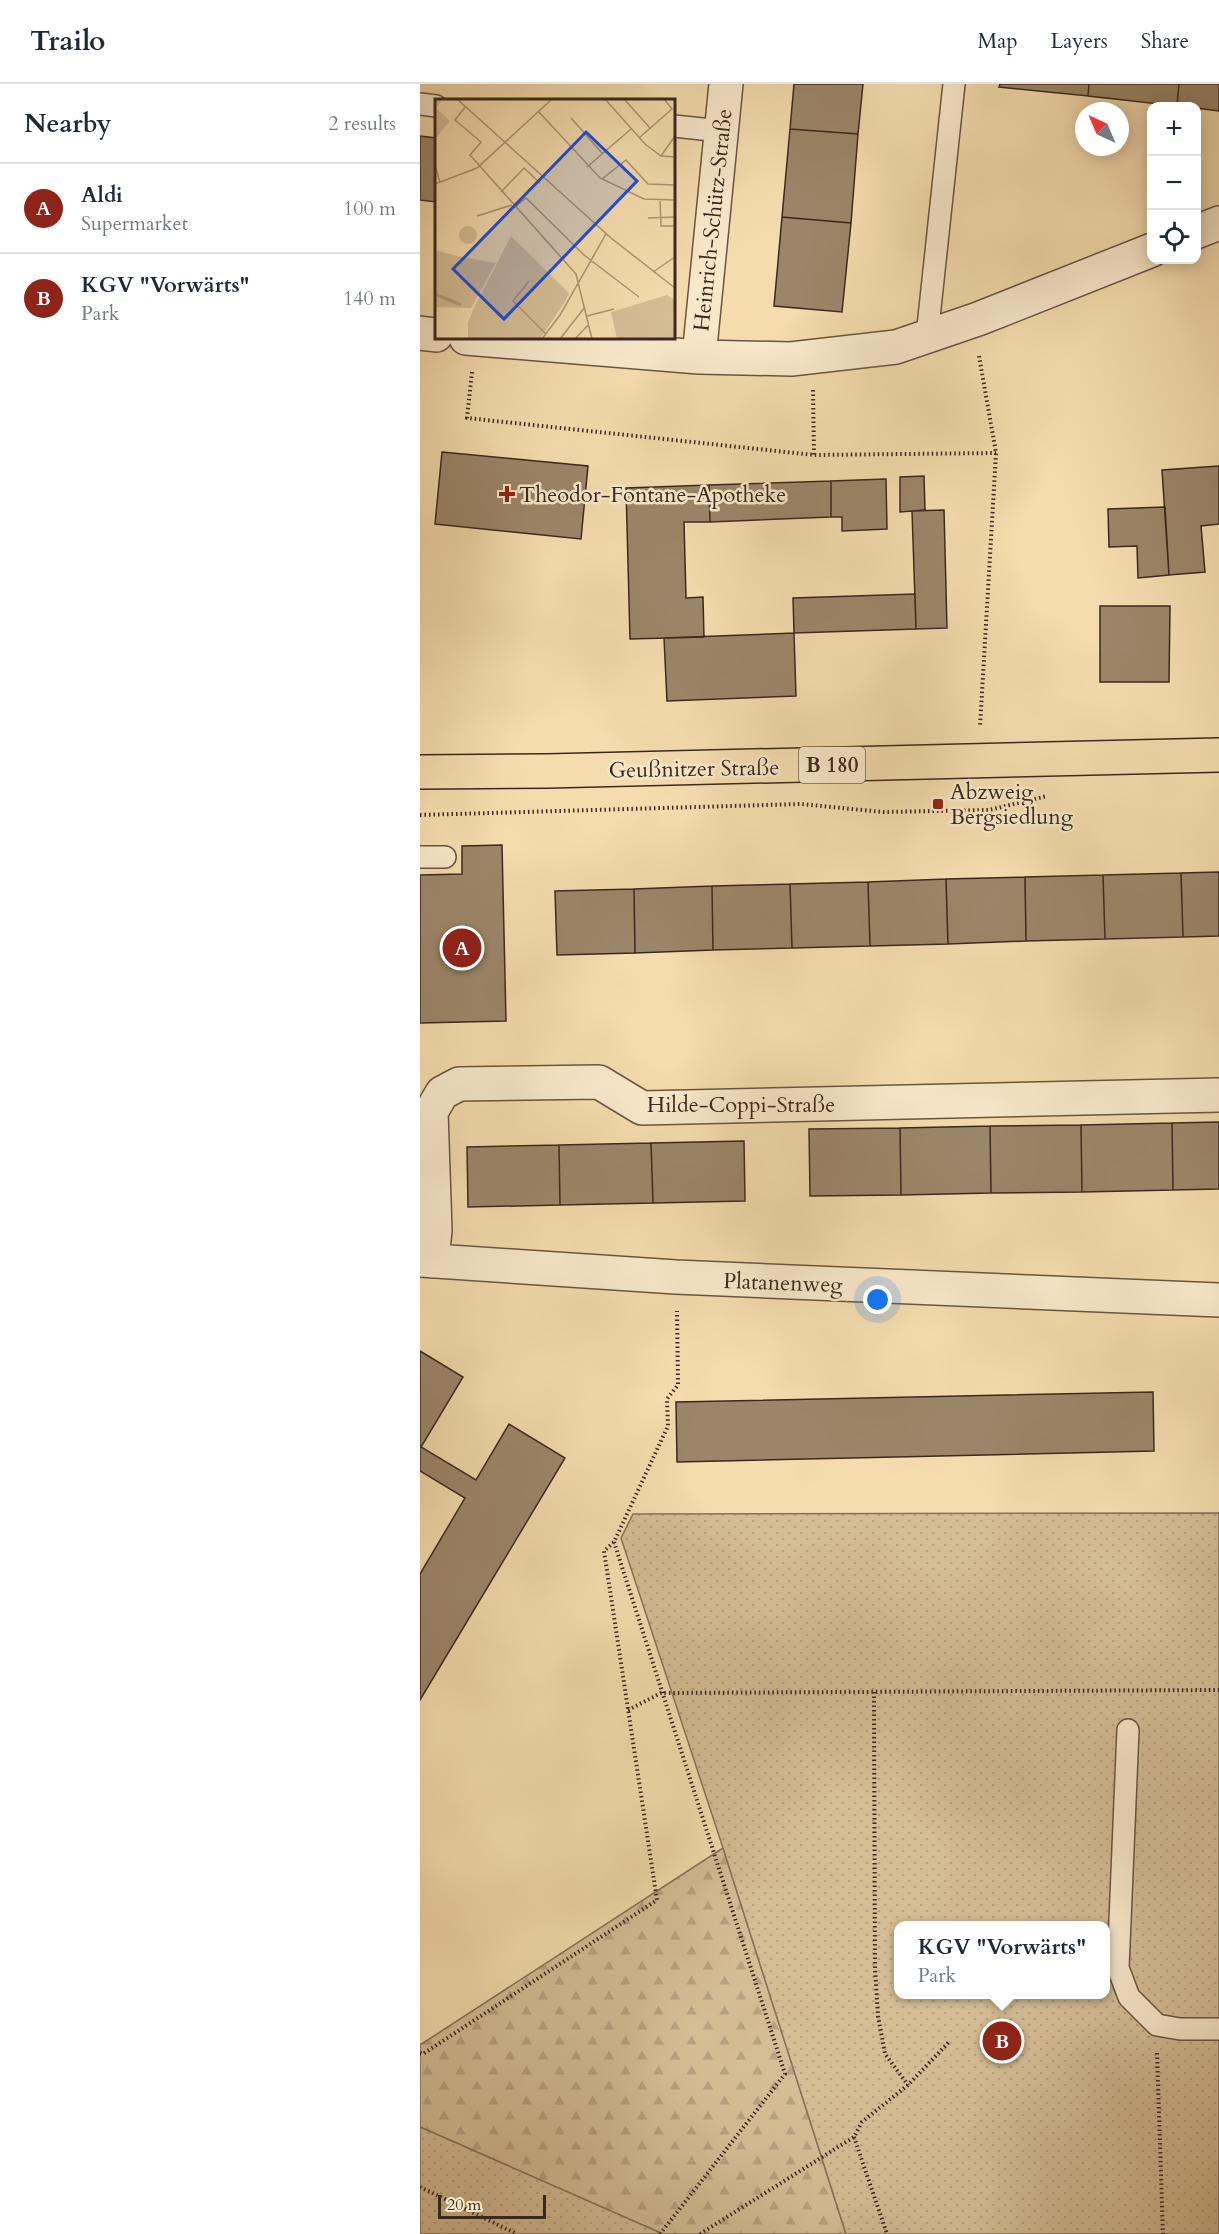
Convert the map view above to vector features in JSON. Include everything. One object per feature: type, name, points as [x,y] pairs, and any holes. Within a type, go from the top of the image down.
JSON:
[{"type":"main road","name":"Geußnitzer Straße","points":[[420,772],[1219,755]]},
{"type":"street","name":"Heinrich-Schütz-Straße","points":[[699,357],[726,84]]},
{"type":"street","points":[[1201,230],[1219,223]]},
{"type":"street","points":[[483,339],[699,357],[791,359],[896,347],[973,321],[1147,252]]},
{"type":"street","points":[[420,333],[435,335]]},
{"type":"street","name":"Hilde-Coppi-Straße","points":[[426,1261],[435,1230],[431,1112],[442,1093],[459,1084],[599,1082],[642,1108],[1219,1095]]},
{"type":"street","name":"Platanenweg","points":[[426,1261],[676,1277],[1219,1300]]},
{"type":"lane","points":[[927,336],[954,84]]},
{"type":"lane","points":[[420,104],[435,106]]},
{"type":"lane","points":[[675,126],[721,130]]},
{"type":"lane","points":[[420,857],[445,856]]},
{"type":"lane","points":[[1128,1730],[1118,1968],[1129,1997],[1156,2025],[1180,2029],[1219,2029]]},
{"type":"path","points":[[973,321],[996,453],[978,761]]},
{"type":"path","points":[[471,339],[467,418],[814,455],[996,453]]},
{"type":"path","points":[[812,357],[814,455]]},
{"type":"path","points":[[420,815],[801,804],[883,812],[989,810],[1051,795]]},
{"type":"path","points":[[420,2053],[423,2054],[657,1900],[604,1551],[614,1542],[668,1426],[667,1399],[678,1386],[676,1277]]},
{"type":"path","points":[[614,1542],[785,2074],[660,2234]]},
{"type":"path","points":[[628,1710],[661,1693],[1219,1690]]},
{"type":"path","points":[[874,1692],[875,1969],[878,2004],[885,2054],[908,2085]]},
{"type":"path","points":[[1156,2025],[1163,2234]]},
{"type":"path","points":[[700,2234],[854,2137],[862,2122],[908,2085],[950,2041]]},
{"type":"path","points":[[854,2137],[887,2234]]},
{"type":"path","points":[[420,2187],[517,2234]]},
{"type":"green space","points":[[1219,1513],[1219,2234],[846,2234],[621,1538],[633,1514]]},
{"type":"green space","points":[[723,1848],[846,2234],[663,2234],[420,2127],[420,2045]]},
{"type":"green space","points":[[420,2127],[663,2234],[420,2234]]},
{"type":"building","points":[[794,84],[863,84],[858,134],[790,129]]},
{"type":"building","points":[[1000,84],[1089,84],[1088,96],[999,87]]},
{"type":"building","points":[[1089,84],[1179,84],[1177,102],[1147,103],[1088,96]]},
{"type":"building","points":[[1179,84],[1219,84],[1219,111],[1201,109],[1201,102],[1177,102]]},
{"type":"building","points":[[790,129],[858,134],[851,223],[782,217]]},
{"type":"building","points":[[420,136],[435,138],[435,202],[420,200]]},
{"type":"building","points":[[782,217],[851,223],[842,312],[774,306]]},
{"type":"building","points":[[442,452],[588,466],[581,539],[435,524]]},
{"type":"building","points":[[1219,466],[1219,524],[1201,526],[1205,572],[1169,575],[1162,470]]},
{"type":"building","points":[[924,476],[925,510],[900,512],[900,477]]},
{"type":"building","points":[[886,479],[887,529],[842,531],[842,517],[831,517],[831,481]]},
{"type":"building","points":[[831,481],[831,517],[710,522],[709,485]]},
{"type":"building","points":[[709,485],[710,522],[684,522],[686,598],[703,597],[704,637],[630,639],[626,488]]},
{"type":"building","points":[[1165,507],[1169,575],[1138,578],[1137,546],[1109,547],[1108,509]]},
{"type":"building","points":[[944,510],[947,628],[916,629],[912,511]]},
{"type":"building","points":[[915,594],[916,629],[794,633],[793,598]]},
{"type":"building","points":[[1100,606],[1170,606],[1169,682],[1100,682]]},
{"type":"building","points":[[794,633],[796,696],[667,701],[664,638]]},
{"type":"building","points":[[502,845],[506,1021],[420,1023],[420,875],[462,874],[462,846]]},
{"type":"building","points":[[1219,872],[1219,936],[1183,937],[1181,873]]},
{"type":"building","points":[[1181,873],[1183,937],[1105,939],[1103,875]]},
{"type":"building","points":[[1103,875],[1105,939],[1026,941],[1025,877]]},
{"type":"building","points":[[1025,877],[1026,941],[948,944],[946,879]]},
{"type":"building","points":[[946,879],[948,944],[870,946],[868,882]]},
{"type":"building","points":[[868,882],[870,946],[792,948],[790,884]]},
{"type":"building","points":[[790,884],[792,948],[713,950],[712,886]]},
{"type":"building","points":[[712,886],[713,950],[635,953],[634,889]]},
{"type":"building","points":[[634,889],[635,953],[557,955],[555,891]]},
{"type":"building","points":[[1219,1122],[1219,1189],[1173,1190],[1172,1123]]},
{"type":"building","points":[[1172,1123],[1173,1190],[1082,1192],[1081,1125]]},
{"type":"building","points":[[1081,1125],[1082,1192],[991,1193],[990,1126]]},
{"type":"building","points":[[990,1126],[991,1193],[901,1195],[900,1128]]},
{"type":"building","points":[[900,1128],[901,1195],[810,1196],[809,1129]]},
{"type":"building","points":[[744,1141],[745,1201],[653,1203],[651,1143]]},
{"type":"building","points":[[651,1143],[653,1203],[560,1205],[559,1145]]},
{"type":"building","points":[[559,1145],[560,1205],[468,1207],[467,1147]]},
{"type":"building","points":[[420,1351],[463,1377],[421,1447],[476,1480],[509,1424],[565,1458],[420,1700],[420,1574],[465,1498],[420,1471]]},
{"type":"building","points":[[1153,1392],[1154,1451],[677,1462],[676,1402]]},
{"type":"place","name":"Theodor-Fontane-Apotheke","points":[[507,494]]},
{"type":"place","name":"Abzweig Bergsiedlung","points":[[938,804]]},
{"type":"place","name":"Aldi","points":[[462,948]]},
{"type":"place","name":"KGV \"Vorwärts\"","points":[[1002,2041]]}]
